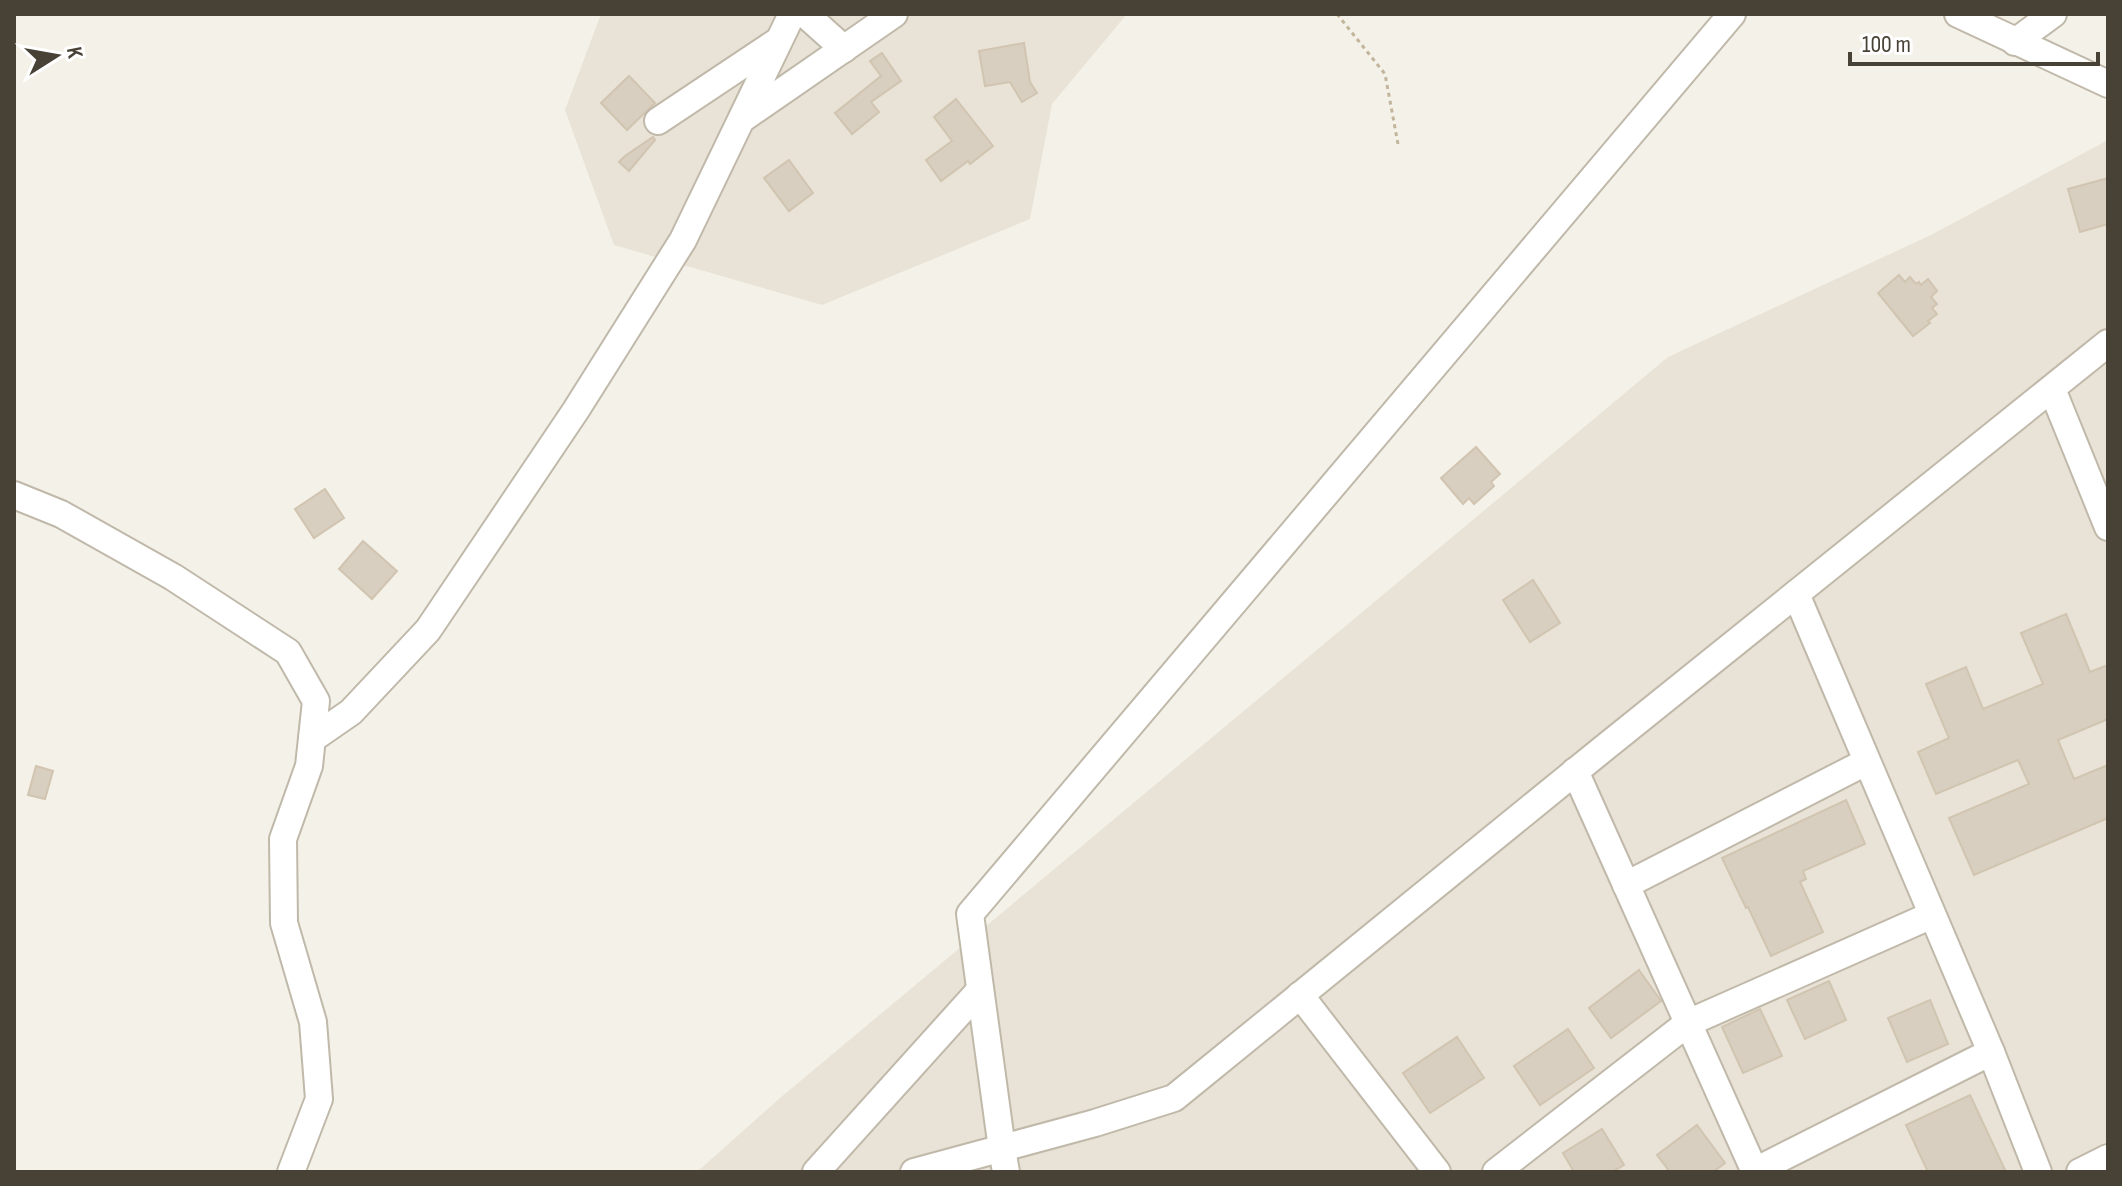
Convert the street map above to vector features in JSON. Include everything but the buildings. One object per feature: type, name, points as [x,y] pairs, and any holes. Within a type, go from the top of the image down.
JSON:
[{"type":"street","points":[[740,121],[894,14]]},
{"type":"street","points":[[1004,1160],[970,914],[1732,14]]},
{"type":"street","points":[[1958,14],[2108,84]]},
{"type":"street","points":[[2015,42],[2053,14]]},
{"type":"street","points":[[788,20],[844,49]]},
{"type":"street","points":[[312,739],[351,712],[428,630],[576,410],[683,240],[788,20]]},
{"type":"street","points":[[658,121],[788,20]]},
{"type":"street","points":[[914,1172],[1004,1160],[1174,1098],[2108,343]]},
{"type":"street","points":[[2052,389],[2108,527]]},
{"type":"street","points":[[14,495],[61,514],[173,577],[288,652],[316,701],[309,766],[283,839],[284,923],[313,1022],[319,1099],[291,1172]]},
{"type":"street","points":[[1796,594],[1991,1052],[2038,1172]]},
{"type":"street","points":[[1626,885],[1866,762]]},
{"type":"street","points":[[1575,771],[1754,1172],[1991,1052]]},
{"type":"street","points":[[1496,1172],[1688,1023],[1932,915]]},
{"type":"street","points":[[816,1172],[980,990]]},
{"type":"street","points":[[1300,995],[1437,1172]]},
{"type":"street","points":[[2080,1172],[2108,1158]]},
{"type":"path","points":[[1337,14],[1385,74],[1398,144]]},
{"type":"shaded area","points":[[601,14],[1127,14],[1052,104],[1030,219],[822,305],[614,245],[565,110]]},
{"type":"shaded area","points":[[2108,140],[2108,1172],[697,1172],[780,1098],[1668,357],[1931,235]]}]
